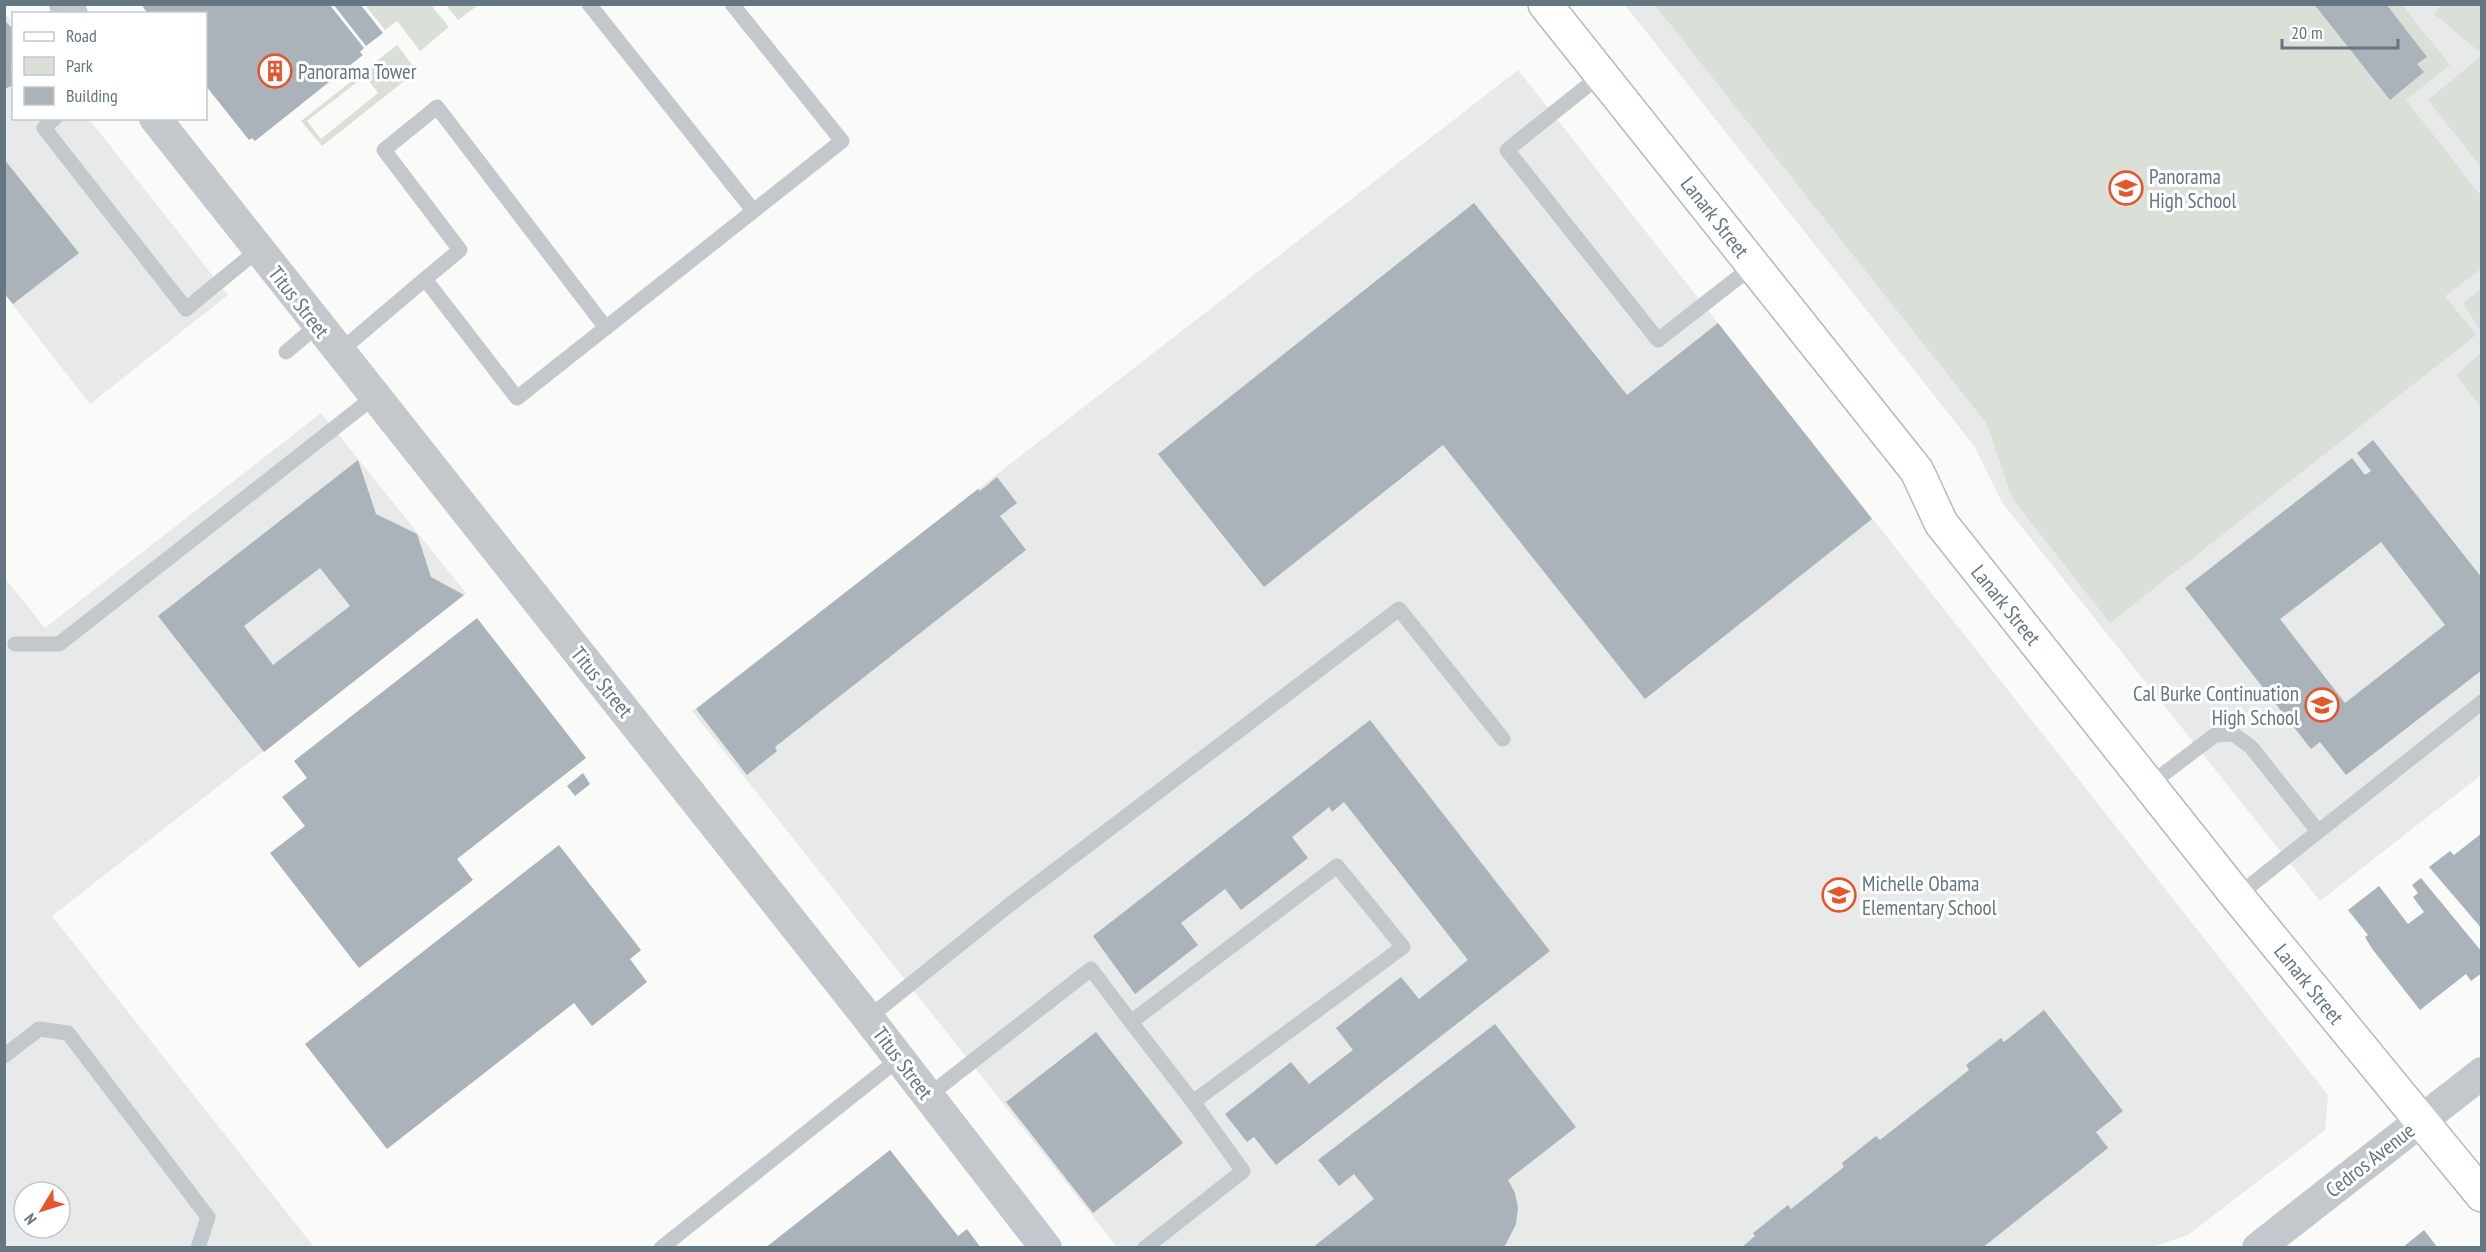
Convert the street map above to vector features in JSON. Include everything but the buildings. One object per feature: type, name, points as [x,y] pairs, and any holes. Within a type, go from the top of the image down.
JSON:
[{"type":"street","name":"Lanark Street","points":[[1545,4],[1917,471],[1941,523],[2237,896],[2481,1195]]},
{"type":"street","name":"Titus Street","points":[[157,120],[900,1058],[1046,1248]]},
{"type":"street","name":"Cedros Avenue","points":[[2258,1248],[2481,1073]]},
{"type":"lane","points":[[589,4],[752,210]]},
{"type":"lane","points":[[425,279],[517,398],[842,141],[732,4]]},
{"type":"lane","points":[[1601,75],[1507,150],[1658,340],[1753,266]]},
{"type":"lane","points":[[339,352],[460,250],[384,150],[437,107],[606,328]]},
{"type":"lane","points":[[53,120],[44,128],[186,309],[258,250]]},
{"type":"lane","points":[[286,352],[318,325]]},
{"type":"lane","points":[[15,644],[59,645],[374,397]]},
{"type":"lane","points":[[868,1018],[1017,899],[1400,609],[1503,739]]},
{"type":"lane","points":[[2237,896],[2317,830],[2481,702]]},
{"type":"lane","points":[[2149,785],[2215,735],[2233,734],[2251,747],[2317,830]]},
{"type":"lane","points":[[1131,1022],[1337,866],[1403,947],[1193,1102]]},
{"type":"lane","points":[[928,1096],[1091,969],[1243,1171],[1146,1248]]},
{"type":"lane","points":[[4,1056],[39,1029],[68,1033],[208,1217],[198,1248]]},
{"type":"lane","points":[[661,1248],[900,1058]]},
{"type":"shaded area","name":"Panorama High School","points":[[1625,5],[2481,5],[2481,775],[2320,901],[2001,501],[1975,447]]},
{"type":"shaded area","points":[[4,12],[12,22],[12,120],[90,120],[228,295],[90,404],[5,295]]},
{"type":"shaded area","points":[[1518,70],[2328,1095],[2325,1130],[2188,1235],[2152,1247],[1117,1247],[692,711]]},
{"type":"shaded area","points":[[321,413],[466,593],[52,916],[314,1247],[5,1247],[4,577],[45,628]]},
{"type":"green space","points":[[2442,4],[2481,5],[2481,53],[2434,14]]},
{"type":"green space","points":[[365,5],[431,5],[449,27],[420,51],[397,21],[385,30]]},
{"type":"green space","points":[[446,5],[478,5],[458,20]]},
{"type":"green space","name":"Panorama High School","points":[[1655,5],[2402,5],[2450,65],[2406,100],[2481,196],[2481,269],[2445,296],[2476,335],[2110,623],[2012,498],[1987,424]]},
{"type":"green space","points":[[397,45],[417,71],[322,146],[301,121]],"holes":[[[365,76],[378,93],[321,139],[307,121]]]},
{"type":"green space","points":[[2481,56],[2481,167],[2428,100]]},
{"type":"green space","points":[[2481,289],[2481,331],[2463,303]]},
{"type":"green space","points":[[2481,353],[2481,407],[2456,375]]},
{"type":"place","name":"Panorama Tower","points":[[275,71]]},
{"type":"place","name":"Panorama High School","points":[[2126,188]]},
{"type":"place","name":"Cal Burke Continuation High School","points":[[2322,705]]},
{"type":"place","name":"Michelle Obama Elementary School","points":[[1839,895]]}]
